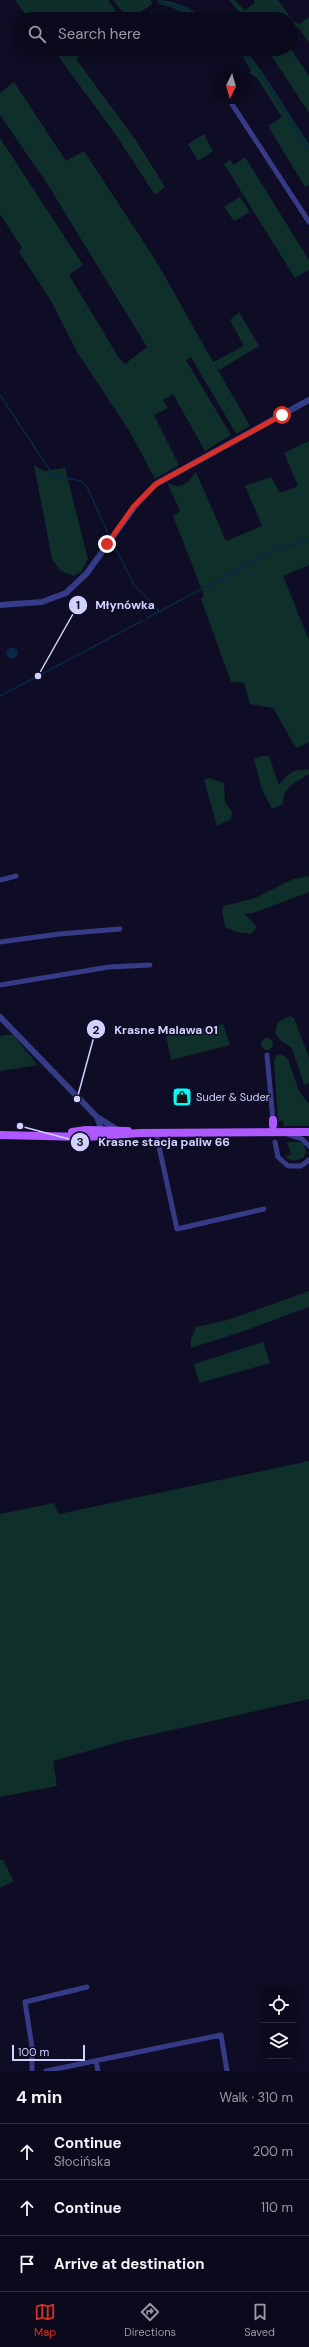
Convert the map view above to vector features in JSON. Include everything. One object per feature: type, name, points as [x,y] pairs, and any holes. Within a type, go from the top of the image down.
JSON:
[{"type":"main road","points":[[56,1135],[100,1130],[115,1133]]},
{"type":"main road","points":[[0,1135],[56,1135],[92,1137],[115,1133],[309,1132]]},
{"type":"street","points":[[232,104],[309,222]]},
{"type":"street","points":[[0,605],[46,602],[57,598],[74,587],[87,573],[134,506],[156,484],[309,400]]},
{"type":"street","points":[[0,880],[16,876]]},
{"type":"street","points":[[0,942],[59,934],[120,929]]},
{"type":"street","points":[[0,985],[109,967],[150,965]]},
{"type":"street","points":[[0,1017],[97,1117],[115,1133]]},
{"type":"street","points":[[268,1055],[273,1122]]},
{"type":"street","points":[[92,1137],[100,1130],[97,1117]]},
{"type":"street","points":[[156,1133],[177,1229],[264,1209]]},
{"type":"street","points":[[280,1133],[302,1139],[309,1146]]},
{"type":"street","points":[[275,1142],[278,1157],[288,1166],[301,1166],[309,1159]]},
{"type":"street","points":[[32,2071],[32,2047],[25,2002],[87,1988]]},
{"type":"street","points":[[46,2071],[221,2035],[227,2071]]},
{"type":"street","points":[[96,2061],[98,2071]]},
{"type":"green space","points":[[15,0],[108,0],[117,12],[24,12]]},
{"type":"green space","points":[[113,0],[151,0],[152,4],[141,12],[122,12]]},
{"type":"green space","points":[[158,0],[165,0],[195,12],[182,12],[159,4]]},
{"type":"green space","points":[[229,0],[234,0],[245,10],[255,3],[254,0],[278,0],[287,12],[239,12]]},
{"type":"green space","points":[[309,17],[309,43],[298,27],[297,28],[297,23],[299,24]]},
{"type":"green space","points":[[58,56],[80,56],[76,59],[135,139],[165,187],[155,195],[116,135]]},
{"type":"green space","points":[[242,56],[250,56],[309,144],[309,185],[305,187],[268,126],[282,117],[257,78],[249,73],[251,70]]},
{"type":"green space","points":[[272,56],[295,56],[309,76],[309,113]]},
{"type":"green space","points":[[14,82],[66,161],[84,151],[158,264],[213,362],[244,346],[230,320],[239,312],[259,346],[219,370],[215,365],[250,426],[236,434],[191,357],[186,360],[231,435],[205,451],[173,394],[163,400],[168,408],[154,415],[179,465],[155,479],[130,432],[77,352],[50,299],[19,252],[22,248],[0,214],[0,138],[83,265],[69,275],[119,358],[125,364],[147,347],[48,185],[0,115],[0,93]]},
{"type":"green space","points":[[204,134],[213,151],[198,161],[188,144]]},
{"type":"green space","points":[[245,157],[309,260],[309,270],[295,278],[224,164],[230,160],[234,165]]},
{"type":"green space","points":[[240,197],[250,212],[234,221],[224,207]]},
{"type":"green space","points":[[309,441],[309,565],[283,576],[309,640],[309,742],[296,748],[273,708],[250,704],[244,683],[231,682],[201,599],[204,595],[173,516],[180,511],[167,482],[172,485],[180,486],[187,482],[196,472],[226,541],[262,526],[245,486],[271,477],[280,493],[298,486],[284,453]]},
{"type":"green space","points":[[34,465],[44,471],[65,468],[88,559],[81,572],[74,576],[61,571],[52,559]]},
{"type":"green space","points":[[262,756],[269,756],[279,785],[285,778],[295,771],[309,770],[309,774],[288,789],[285,793],[283,804],[272,809],[262,790],[254,759]]},
{"type":"green space","points":[[209,778],[224,783],[225,802],[232,812],[231,819],[217,826],[204,780]]},
{"type":"green space","points":[[309,876],[309,892],[253,913],[245,914],[257,927],[251,934],[237,932],[225,927],[222,909],[224,906],[255,898],[293,879]]},
{"type":"green space","points":[[290,1016],[294,1018],[309,1058],[309,1083],[304,1085],[292,1048],[280,1040],[275,1032],[278,1022]]},
{"type":"green space","points":[[223,1024],[230,1045],[171,1060],[166,1036]]},
{"type":"green space","points":[[13,1035],[38,1065],[0,1071],[0,1036]]},
{"type":"green space","points":[[265,1038],[269,1038],[273,1044],[269,1050],[265,1050],[261,1046],[261,1042]]},
{"type":"green space","points":[[281,1054],[288,1059],[299,1091],[309,1104],[309,1126],[284,1126],[283,1120],[278,1122],[274,1061],[276,1056]]},
{"type":"green space","points":[[287,1142],[300,1142],[304,1144],[306,1152],[303,1158],[293,1161],[285,1157],[291,1154]]},
{"type":"green space","points":[[309,1291],[309,1307],[244,1331],[191,1348],[191,1339],[196,1327],[228,1320]]},
{"type":"green space","points":[[263,1342],[270,1363],[199,1383],[194,1364]]},
{"type":"green space","points":[[309,1461],[309,1699],[123,1741],[53,1761],[57,1786],[0,1797],[0,1514],[54,1503],[59,1514]]},
{"type":"green space","points":[[0,1860],[3,1860],[14,1881],[0,1888]]},
{"type":"water","points":[[12,647],[16,649],[18,653],[16,657],[12,659],[8,657],[6,653],[8,649]]},
{"type":"waterway","points":[[158,1],[192,12]]},
{"type":"waterway","points":[[245,56],[251,65],[263,77],[309,149]]},
{"type":"waterway","points":[[0,395],[53,475],[81,481],[86,485],[109,535]]},
{"type":"waterway","points":[[276,549],[309,541]]},
{"type":"waterway","points":[[113,543],[134,585],[159,611]]},
{"type":"waterway","points":[[147,618],[273,551]]},
{"type":"waterway","points":[[0,696],[142,621]]},
{"type":"place","name":"Młynówka","points":[[38,676]]},
{"type":"place","name":"Suder & Suder","points":[[182,1097]]},
{"type":"place","name":"Krasne Malawa 01","points":[[77,1099]]},
{"type":"place","name":"Krasne stacja paliw 66","points":[[20,1126]]},
{"type":"route","points":[[107,544],[141,497],[156,484],[282,415]]}]
